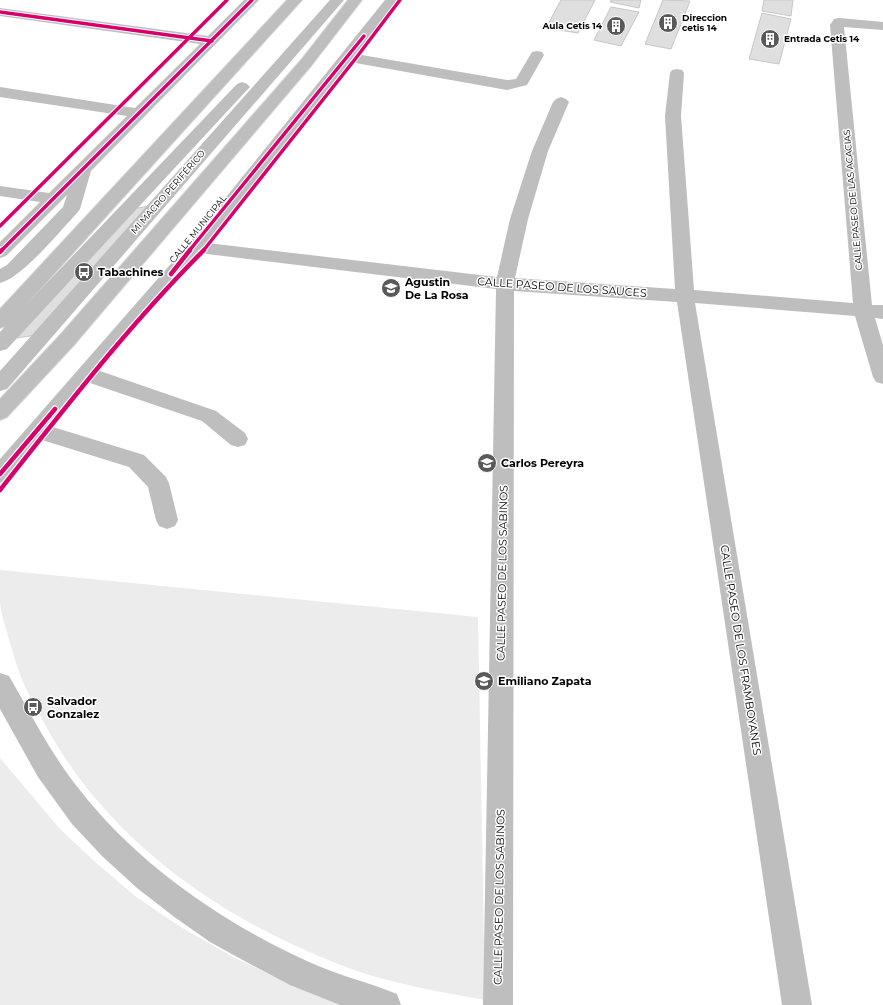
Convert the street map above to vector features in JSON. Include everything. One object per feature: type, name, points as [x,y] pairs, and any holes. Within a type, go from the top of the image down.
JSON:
[{"type":"main road","points":[[0,252],[252,0]]},
{"type":"main road","points":[[0,321],[295,0]]},
{"type":"main road","name":"MI MACRO PERIFÉRICO","points":[[0,344],[324,0]]},
{"type":"main road","name":"MI MACRO PERIFÉRICO","points":[[0,384],[337,0]]},
{"type":"main road","points":[[306,63],[355,0]]},
{"type":"main road","points":[[0,412],[67,340],[306,63],[365,0]]},
{"type":"main road","name":"CALLE MUNICIPAL","points":[[5,469],[195,247],[392,0]]},
{"type":"main road","points":[[0,12],[212,41]]},
{"type":"main road","name":"CALLE PASEO DE LAS ACACIAS","points":[[883,26],[840,22],[837,25],[863,311],[883,377]]},
{"type":"main road","points":[[347,57],[507,85],[522,82],[537,55]]},
{"type":"main road","name":"CALLE PASEO DE LOS FRAMBOYANES","points":[[677,73],[673,116],[685,296],[797,1005]]},
{"type":"main road","points":[[0,92],[139,112]]},
{"type":"main road","name":"CALLE PASEO DE LOS SABINOS","points":[[498,1005],[505,284],[519,219],[540,151],[561,102]]},
{"type":"main road","points":[[0,277],[13,269],[71,209],[85,168]]},
{"type":"main road","points":[[0,191],[53,199]]},
{"type":"main road","name":"CALLE PASEO DE LOS SAUCES","points":[[195,247],[505,284],[685,296],[883,312]]},
{"type":"main road","points":[[86,374],[209,416],[238,439]]},
{"type":"main road","points":[[37,430],[136,461],[158,482],[167,520]]},
{"type":"main road","points":[[0,684],[44,764],[82,814],[118,852],[156,886],[204,921],[252,950],[304,976],[364,999],[386,1005]]},
{"type":"shaded area","points":[[0,570],[478,617],[485,1000],[430,990],[393,981],[356,971],[338,964],[292,944],[247,921],[204,895],[164,865],[127,832],[93,795],[63,755],[38,711],[21,677],[3,619],[0,602]]},
{"type":"shaded area","points":[[0,758],[60,829],[135,896],[179,926],[233,957],[299,988],[341,1005],[0,1005]]},
{"type":"building","name":"Aula Cetis 14","points":[[561,0],[595,0],[578,33],[546,28]]},
{"type":"building","points":[[611,0],[641,0],[639,8],[610,2]]},
{"type":"building","name":"Direccion cetis 14","points":[[663,0],[690,1],[671,49],[645,44]]},
{"type":"building","points":[[764,0],[793,0],[791,16],[762,11]]},
{"type":"building","name":"Aula Cetis 14","points":[[611,7],[639,12],[621,46],[594,40]]},
{"type":"building","name":"Entrada Cetis 14","points":[[762,13],[791,19],[779,64],[749,59]]},
{"type":"building","name":"Tabachines","points":[[150,206],[36,335],[17,338],[132,209]]},
{"type":"cycle path","points":[[0,226],[227,0]]},
{"type":"cycle path","points":[[0,252],[252,0]]},
{"type":"cycle path","points":[[0,490],[91,376],[175,279],[206,248],[400,0]]},
{"type":"cycle path","points":[[0,12],[212,41]]},
{"type":"cycle path","points":[[171,274],[364,36]]},
{"type":"cycle path","points":[[0,474],[55,409]]},
{"type":"place","name":"Direccion cetis 14","points":[[668,23]]},
{"type":"place","name":"Aula Cetis 14","points":[[616,26]]},
{"type":"place","name":"Entrada Cetis 14","points":[[770,39]]},
{"type":"place","name":"Tabachines","points":[[84,272]]},
{"type":"place","name":"Agustin De La Rosa","points":[[391,288]]},
{"type":"place","name":"Carlos Pereyra","points":[[487,463]]},
{"type":"place","name":"Emiliano Zapata","points":[[484,681]]},
{"type":"place","name":"Salvador Gonzalez","points":[[33,707]]}]
